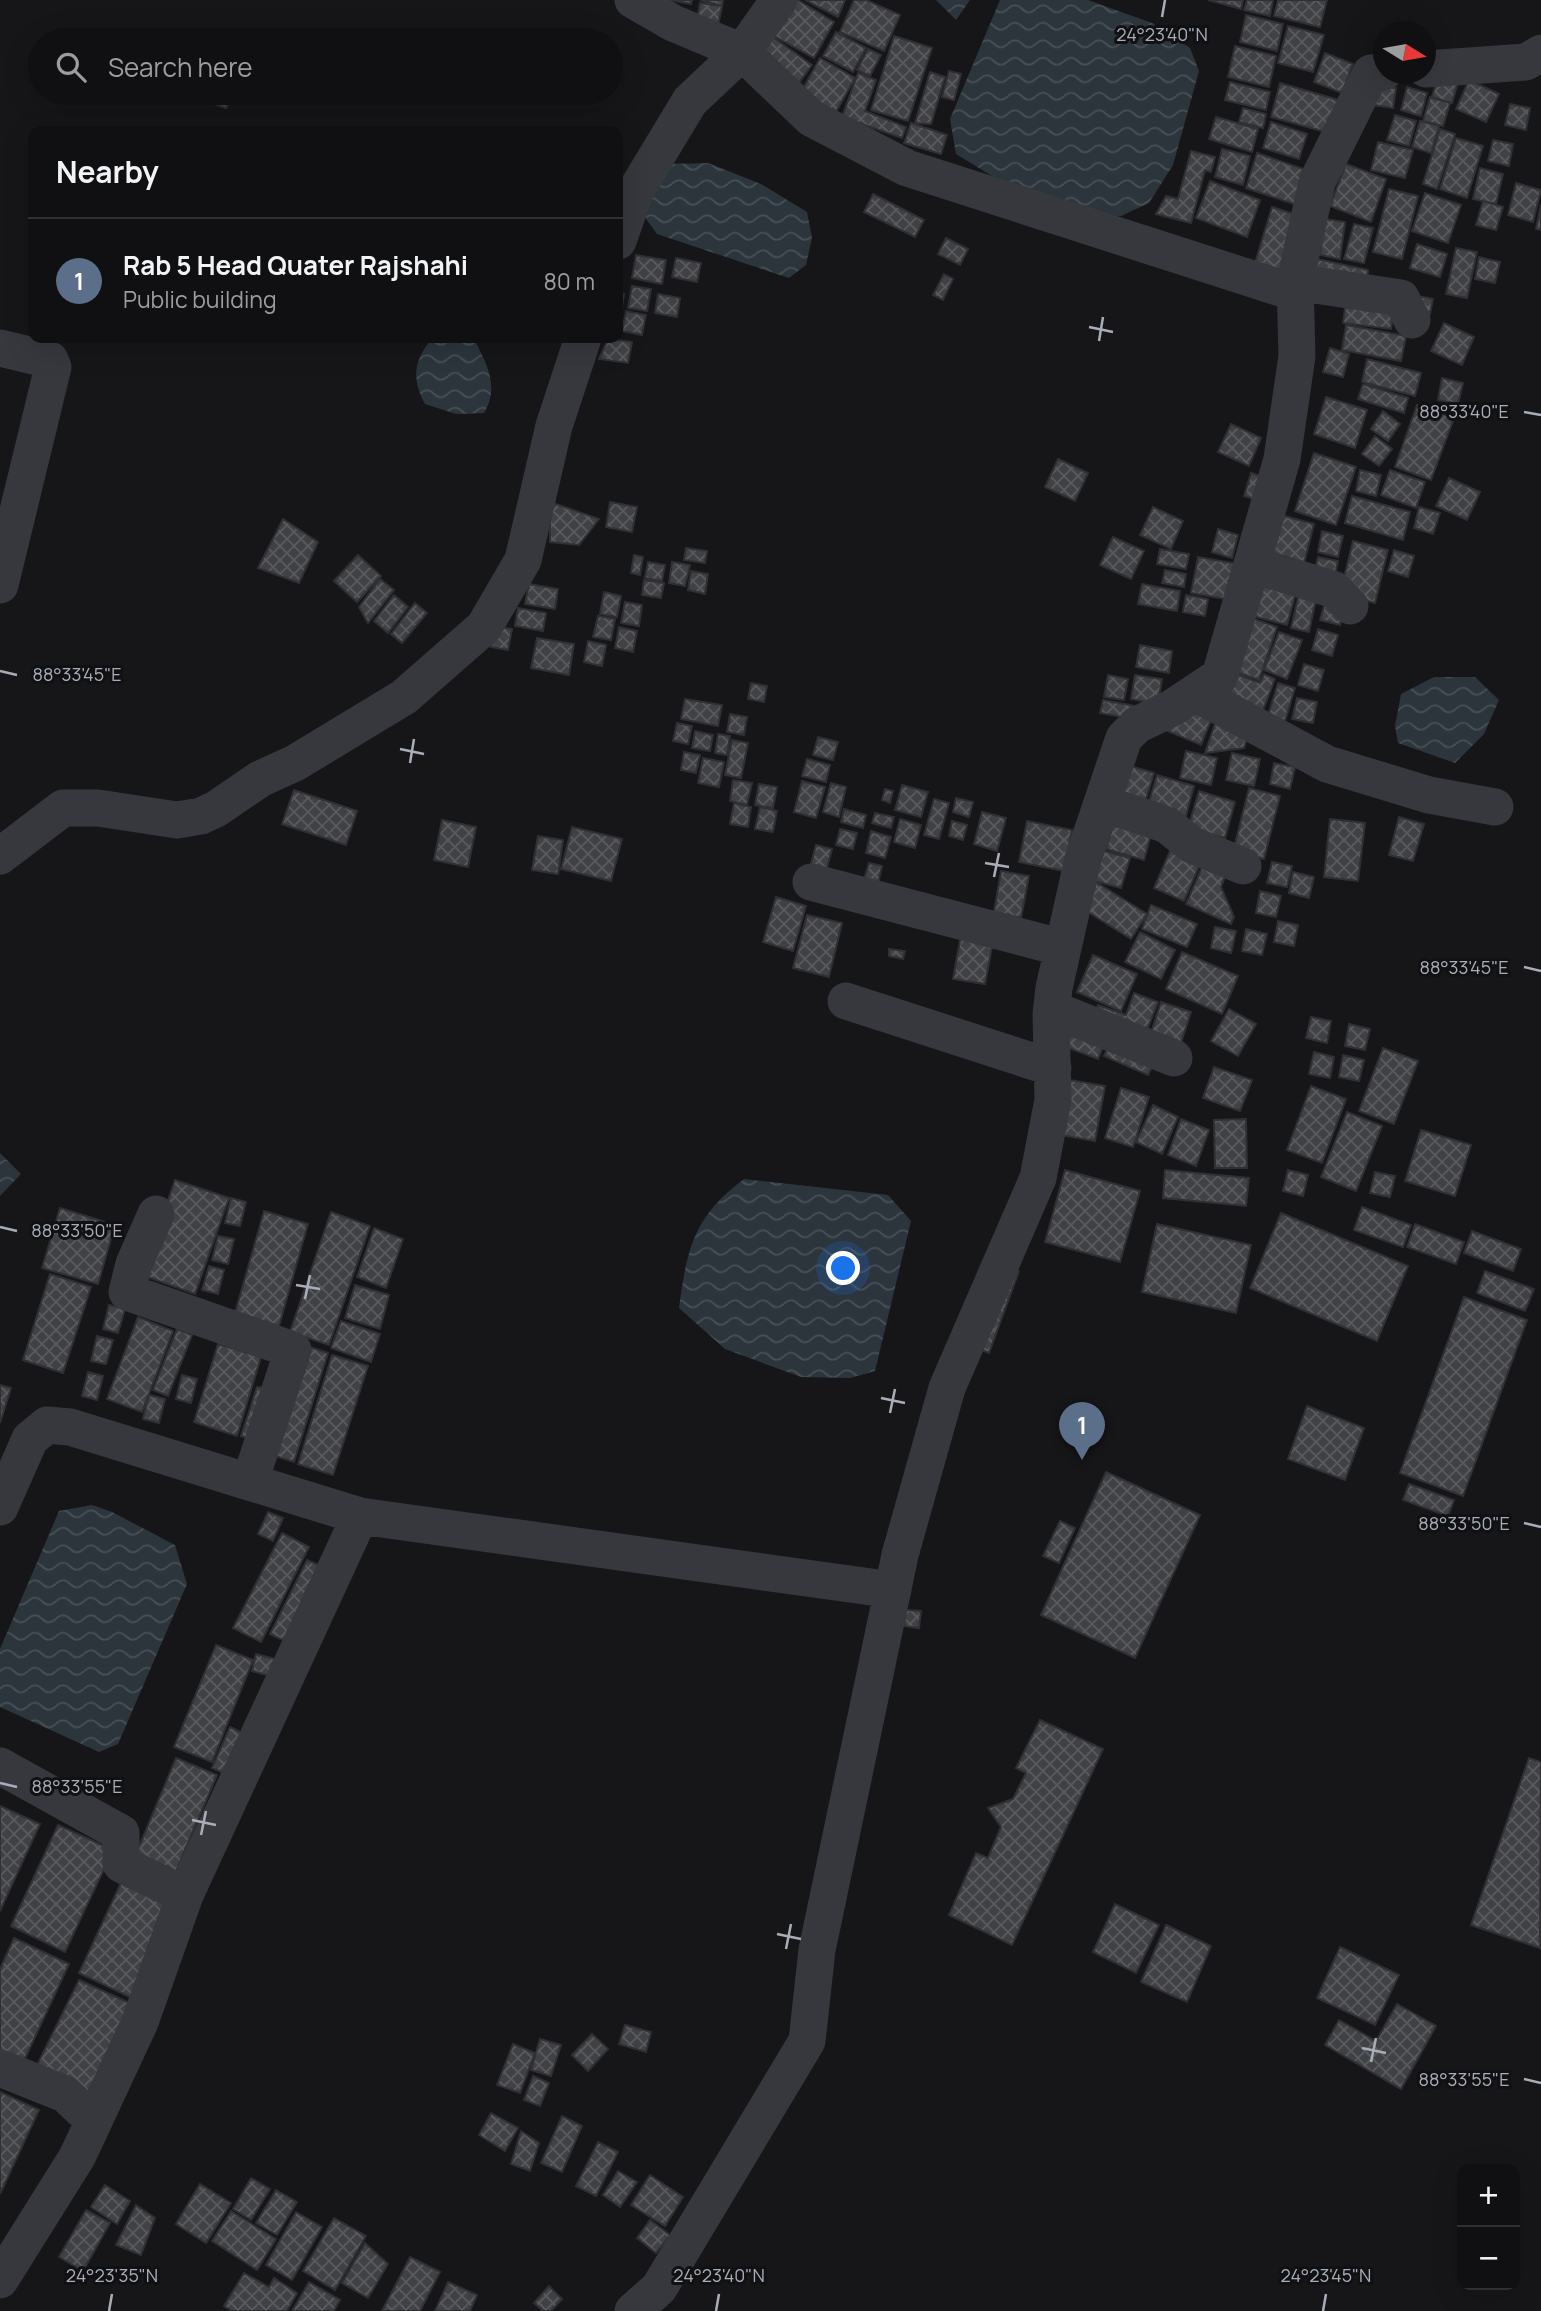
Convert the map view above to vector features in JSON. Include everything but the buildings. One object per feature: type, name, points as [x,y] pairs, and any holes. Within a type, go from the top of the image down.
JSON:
[{"type":"street","points":[[633,0],[673,23],[742,52],[811,118],[907,168],[1290,291],[1295,282]]},
{"type":"street","points":[[623,227],[635,192],[690,101],[742,52],[779,0]]},
{"type":"street","points":[[1436,68],[1526,62],[1541,53]]},
{"type":"street","points":[[633,2311],[659,2288],[807,2041],[817,1950],[893,1590],[947,1388],[1038,1178],[1053,1100],[1052,1009],[1083,859],[1124,738],[1137,725],[1220,676],[1254,565],[1282,459],[1297,356],[1295,282],[1317,182],[1373,73]]},
{"type":"street","points":[[1295,282],[1401,298],[1412,320]]},
{"type":"street","points":[[0,856],[63,808],[98,808],[177,820],[201,816],[216,809],[260,779],[295,763],[404,697],[484,627],[523,560],[554,426],[581,343]]},
{"type":"street","points":[[0,348],[50,360],[54,368],[0,585]]},
{"type":"street","points":[[1254,565],[1335,590],[1350,606]]},
{"type":"street","points":[[1195,693],[1327,764],[1429,794],[1495,807]]},
{"type":"street","points":[[1102,803],[1167,825],[1192,845],[1243,866]]},
{"type":"street","points":[[811,882],[1063,948]]},
{"type":"street","points":[[846,1001],[1053,1068]]},
{"type":"street","points":[[1052,1009],[1174,1058]]},
{"type":"street","points":[[156,1214],[134,1264],[127,1292],[293,1350],[250,1481]]},
{"type":"street","points":[[0,1507],[30,1439],[47,1424],[70,1427],[360,1516],[893,1590]]},
{"type":"street","points":[[0,2280],[77,2157],[141,2022],[185,1895],[360,1516]]},
{"type":"street","points":[[0,1766],[121,1833],[121,1864],[185,1895]]},
{"type":"street","points":[[0,2068],[65,2094],[94,2121]]},
{"type":"water","points":[[936,0],[970,0],[956,20]]},
{"type":"water","points":[[1000,0],[1088,0],[1152,23],[1190,48],[1199,71],[1173,165],[1149,203],[1121,216],[1092,217],[1002,182],[956,154],[950,119]]},
{"type":"water","points":[[708,163],[761,184],[807,212],[812,238],[806,265],[789,278],[657,234],[639,209],[667,164]]},
{"type":"water","points":[[429,343],[476,343],[490,377],[491,395],[484,413],[456,414],[425,404],[418,387],[416,371]]},
{"type":"water","points":[[1434,677],[1475,677],[1499,700],[1484,734],[1455,763],[1398,743],[1395,726],[1401,694]]},
{"type":"water","points":[[0,1153],[21,1174],[0,1196]]},
{"type":"water","points":[[744,1179],[888,1195],[911,1221],[875,1371],[850,1378],[801,1377],[725,1349],[679,1308],[685,1268],[695,1236],[713,1207]]},
{"type":"water","points":[[92,1505],[112,1512],[175,1545],[187,1584],[118,1744],[99,1752],[0,1707],[0,1649],[59,1511]]},
{"type":"place","name":"Rab 5 Head Quater Rajshahi","points":[[1082,1460]]}]
